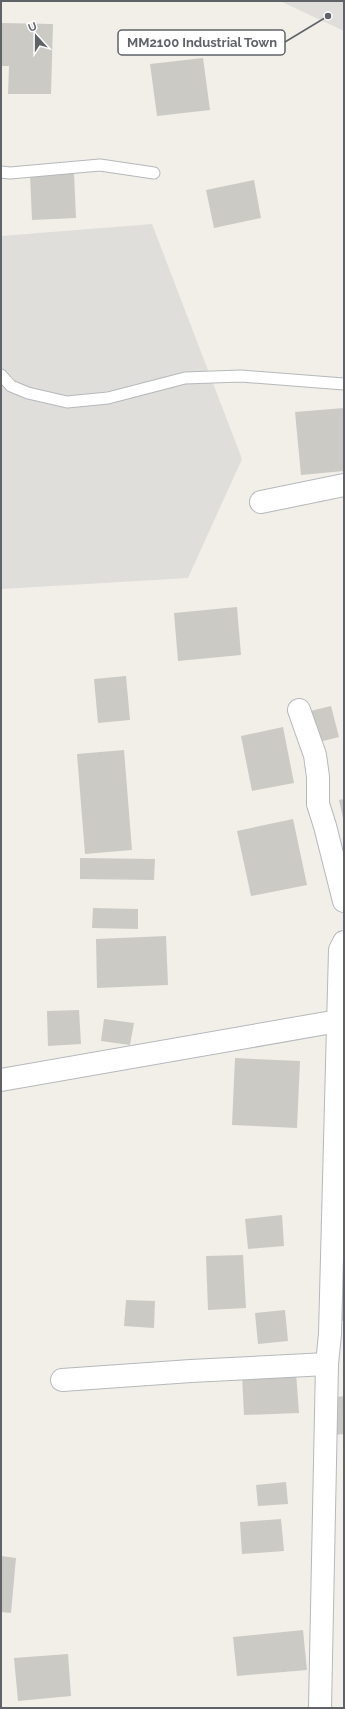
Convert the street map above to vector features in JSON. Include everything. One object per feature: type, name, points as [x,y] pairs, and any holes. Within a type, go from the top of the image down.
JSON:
[{"type":"street","points":[[261,502],[344,485]]},
{"type":"street","points":[[298,710],[315,755],[318,777],[318,804],[344,901]]},
{"type":"street","points":[[320,1708],[327,1364],[337,1334],[338,1021],[340,950],[344,942]]},
{"type":"street","points":[[1,1080],[338,1021]]},
{"type":"street","points":[[62,1380],[191,1370],[327,1364]]},
{"type":"lane","points":[[1,172],[10,173],[100,165],[154,173]]},
{"type":"lane","points":[[1,375],[11,386],[28,393],[67,402],[108,398],[185,378],[241,376],[344,384]]},
{"type":"shaded area","points":[[280,1],[344,1],[344,31]]},
{"type":"shaded area","points":[[152,224],[242,459],[188,578],[1,589],[1,236]]},
{"type":"building","points":[[1,23],[53,24],[51,94],[8,94],[9,66],[1,66]]},
{"type":"building","points":[[203,58],[210,110],[157,116],[150,64]]},
{"type":"building","points":[[74,173],[76,218],[32,220],[30,175]]},
{"type":"building","points":[[254,180],[261,218],[214,228],[206,190]]},
{"type":"building","points":[[344,408],[344,471],[301,475],[295,412]]},
{"type":"building","points":[[237,607],[241,655],[178,661],[174,613]]},
{"type":"building","points":[[126,676],[130,720],[98,723],[94,679]]},
{"type":"building","points":[[331,706],[339,737],[315,743],[306,712]]},
{"type":"building","points":[[283,727],[294,783],[252,791],[241,736]]},
{"type":"building","points":[[124,750],[132,850],[85,854],[77,754]]},
{"type":"building","points":[[344,799],[344,818],[343,818],[339,800]]},
{"type":"building","points":[[293,819],[307,885],[251,896],[237,831]]},
{"type":"building","points":[[80,858],[155,859],[154,880],[80,879]]},
{"type":"building","points":[[93,908],[138,909],[138,929],[92,928]]},
{"type":"building","points":[[166,936],[168,985],[97,988],[96,939]]},
{"type":"building","points":[[79,1010],[81,1044],[48,1046],[47,1011]]},
{"type":"building","points":[[104,1019],[134,1023],[130,1045],[101,1041]]},
{"type":"building","points":[[235,1058],[300,1061],[297,1128],[232,1125]]},
{"type":"building","points":[[282,1215],[284,1246],[248,1249],[245,1219]]},
{"type":"building","points":[[243,1255],[246,1308],[208,1310],[206,1256]]},
{"type":"building","points":[[337,1267],[344,1267],[344,1321],[340,1321]]},
{"type":"building","points":[[126,1300],[155,1301],[154,1328],[124,1326]]},
{"type":"building","points":[[285,1310],[288,1341],[258,1344],[255,1313]]},
{"type":"building","points":[[296,1372],[299,1413],[244,1415],[242,1375]]},
{"type":"building","points":[[344,1396],[344,1434],[334,1435],[331,1398]]},
{"type":"building","points":[[286,1482],[288,1504],[258,1506],[256,1485]]},
{"type":"building","points":[[281,1519],[284,1551],[242,1554],[240,1522]]},
{"type":"building","points":[[1,1556],[16,1558],[11,1613],[1,1612]]},
{"type":"building","points":[[303,1630],[307,1670],[237,1676],[233,1637]]},
{"type":"building","points":[[68,1654],[71,1696],[18,1701],[14,1658]]},
{"type":"place","name":"MM2100 Industrial Town","points":[[328,16]]}]
